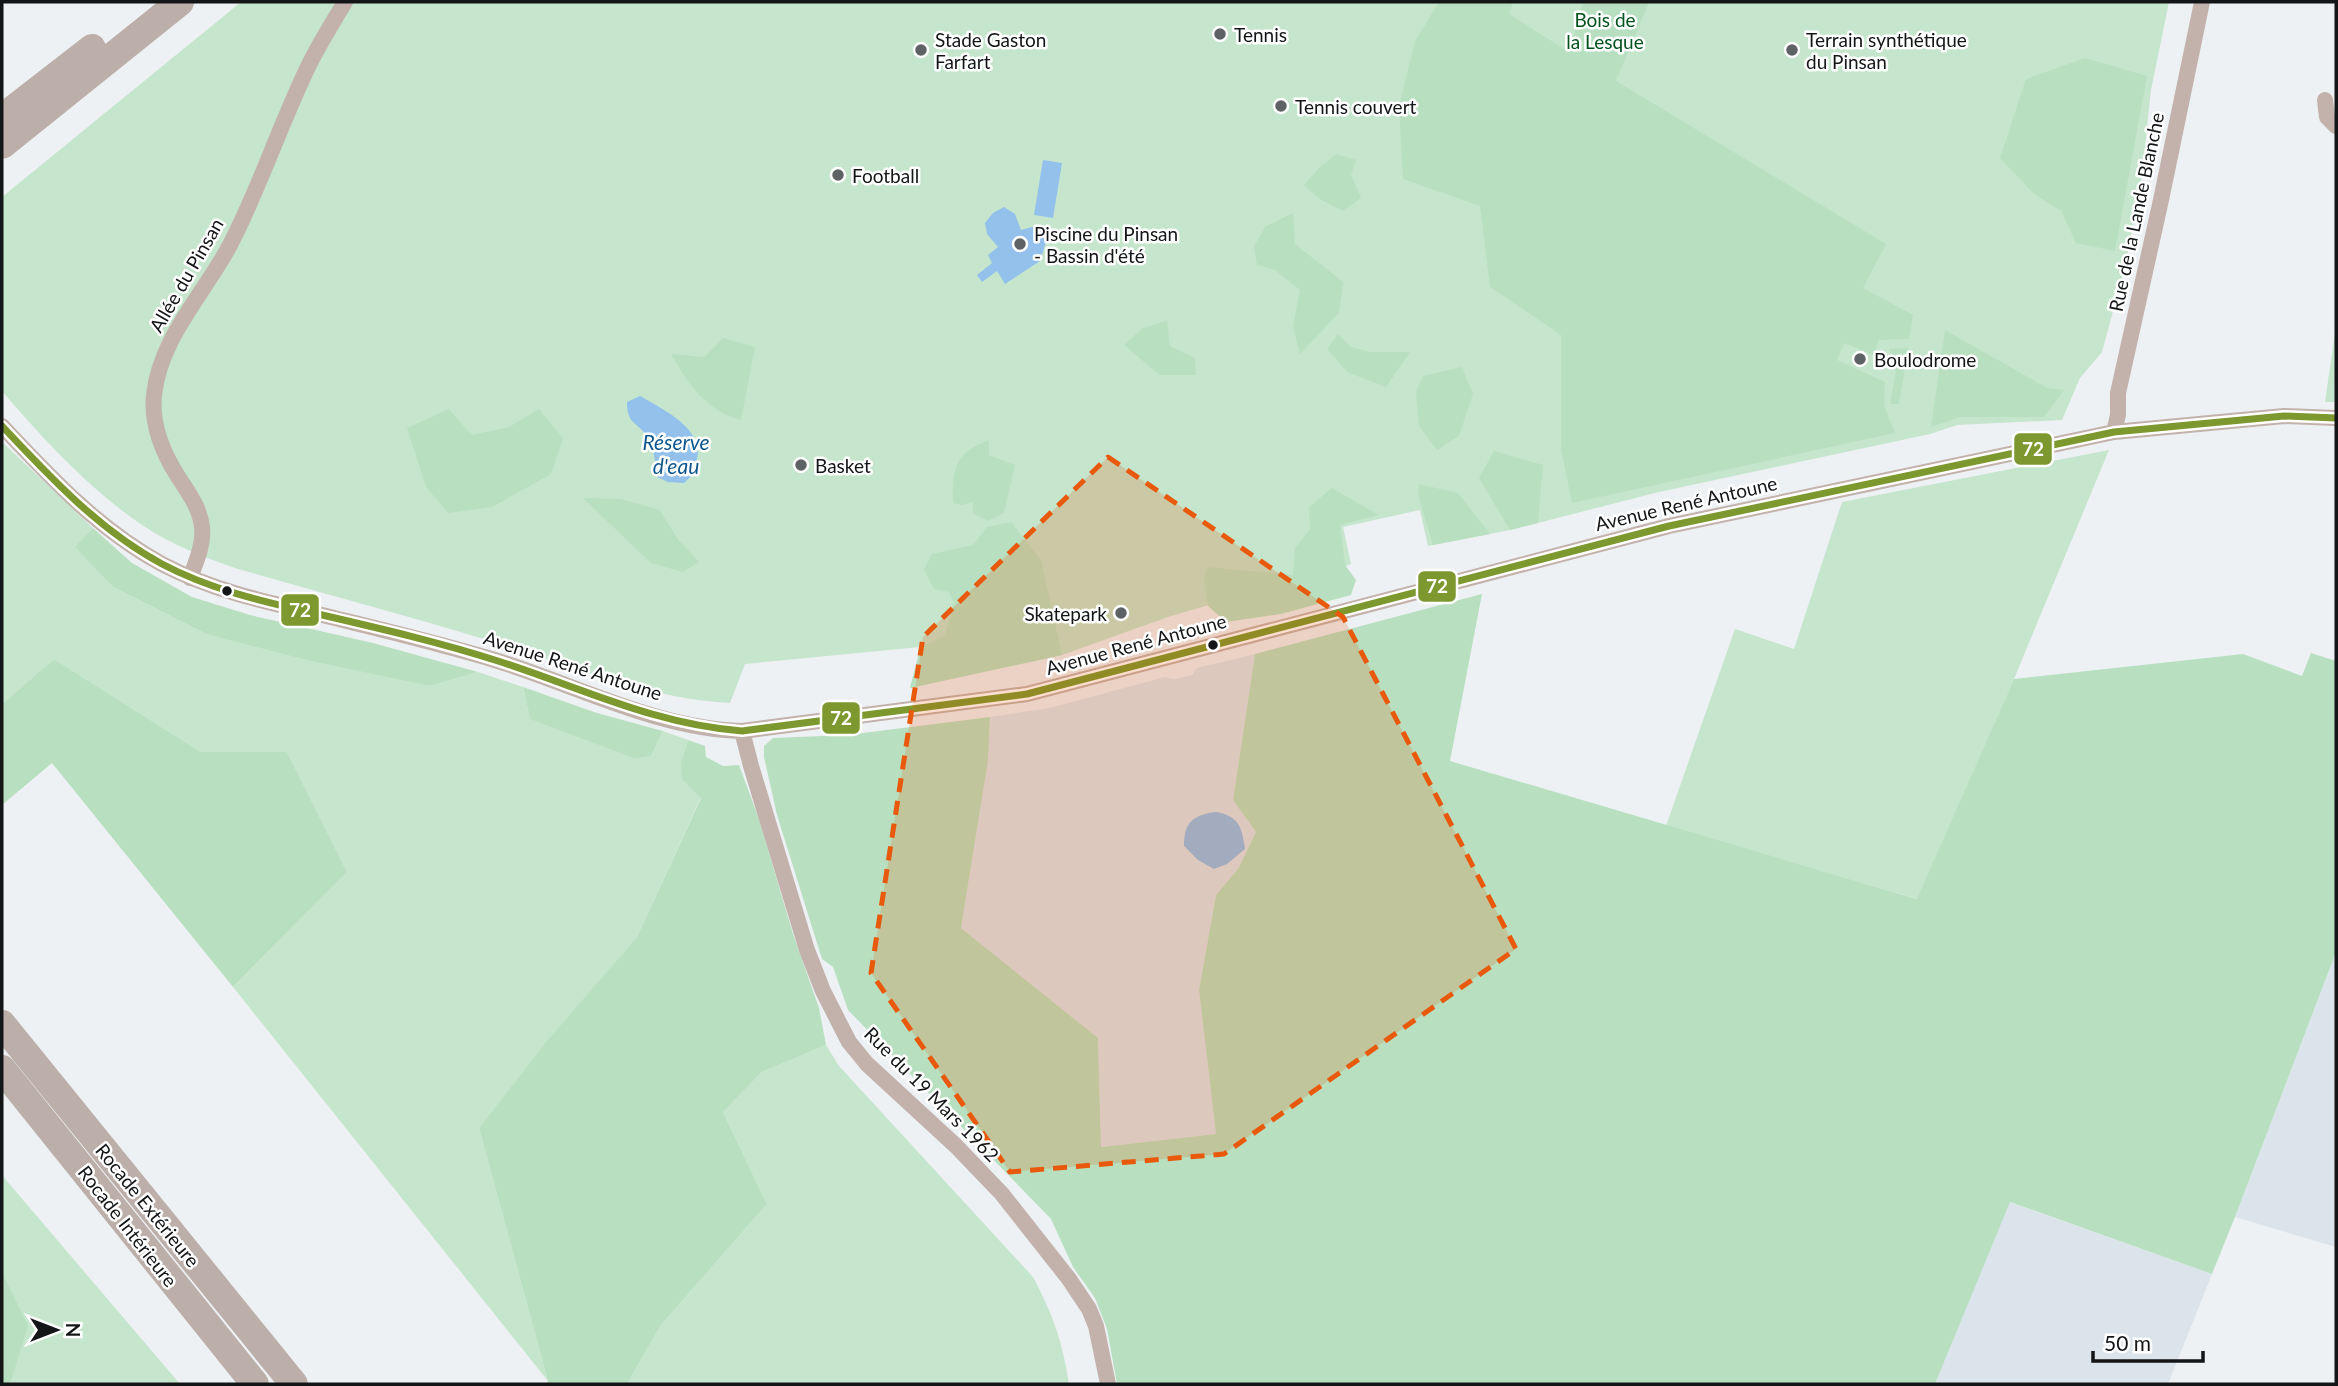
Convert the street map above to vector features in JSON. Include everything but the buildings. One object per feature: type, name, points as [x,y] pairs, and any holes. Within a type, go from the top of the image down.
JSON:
[{"type":"highway","points":[[2,118],[152,2]]},
{"type":"highway","points":[[2,145],[180,2]]},
{"type":"highway","name":"Rocade Extérieure","points":[[2,1024],[294,1384]]},
{"type":"highway","name":"Rocade Intérieure","points":[[2,1069],[255,1384]]},
{"type":"street","name":"Allée du Pinsan","points":[[190,578],[202,541],[203,528],[190,495],[164,454],[154,423],[158,369],[171,341],[229,246],[307,68],[345,2]]},
{"type":"street","name":"Rue de la Lande Blanche","points":[[2114,432],[2118,415],[2118,393],[2202,2]]},
{"type":"street","points":[[2325,100],[2327,117],[2336,126]]},
{"type":"street","name":"Avenue René Antoune","points":[[2,426],[82,507],[135,548],[190,578],[223,590],[499,661],[661,717],[717,730],[743,731],[1027,694],[1669,526],[2114,432],[2284,416],[2336,418]]},
{"type":"street","name":"Rue du 19 Mars 1962","points":[[743,731],[751,766],[807,950],[823,991],[849,1042],[867,1064],[956,1146],[1002,1194],[1061,1268],[1089,1309],[1096,1326],[1108,1384]]},
{"type":"highlighted area","points":[[1108,457],[1343,617],[1516,949],[1224,1154],[1010,1172],[871,973],[923,637]]},
{"type":"shaded area","points":[[1255,654],[1233,799],[1256,832],[1238,869],[1216,895],[1199,990],[1216,1134],[1101,1147],[1098,1038],[961,928],[988,761],[990,717],[1050,708],[1165,677],[1174,679],[1192,675],[1197,668]]},
{"type":"shaded area","points":[[2336,952],[2336,1247],[2235,1217]]},
{"type":"shaded area","points":[[2009,1202],[2212,1274],[2168,1384],[1935,1384]]},
{"type":"green space","name":"Bois de la Lesque","points":[[241,2],[2169,2],[2151,90],[2141,184],[2125,267],[2102,352],[2080,378],[2062,420],[1957,425],[1930,434],[1659,492],[1510,530],[1428,546],[1420,510],[1343,527],[1351,564],[1305,582],[1240,596],[1168,617],[1062,655],[910,688],[920,647],[745,664],[730,703],[674,696],[620,683],[478,637],[235,568],[187,550],[142,525],[104,496],[50,445],[2,391],[2,197]]},
{"type":"green space","name":"Bois de la Lesque","points":[[1439,2],[1513,2],[1509,14],[1569,52],[1583,2],[1649,2],[1616,81],[1886,244],[1863,288],[1913,315],[1909,339],[1879,340],[1873,355],[1844,343],[1837,360],[1885,382],[1884,406],[1895,433],[1572,503],[1561,449],[1561,335],[1490,287],[1480,206],[1403,179],[1399,106],[1415,41]]},
{"type":"green space","points":[[2085,58],[2147,76],[2115,251],[2076,243],[2061,211],[2034,194],[2000,158],[2026,79]]},
{"type":"green space","points":[[1336,154],[1356,160],[1351,175],[1361,198],[1343,211],[1321,200],[1304,185]]},
{"type":"green space","points":[[1293,213],[1295,244],[1343,282],[1339,313],[1300,354],[1293,326],[1300,290],[1275,270],[1257,265],[1254,246],[1265,227]]},
{"type":"green space","points":[[1167,321],[1170,346],[1195,358],[1196,375],[1160,375],[1124,345],[1143,328]]},
{"type":"green space","points":[[2336,326],[2336,402],[2325,402]]},
{"type":"green space","points":[[1945,330],[2047,388],[2064,390],[2044,417],[1960,417],[1931,427]]},
{"type":"green space","points":[[1338,334],[1351,347],[1371,352],[1410,352],[1386,387],[1347,372],[1327,349]]},
{"type":"green space","points":[[723,338],[755,347],[741,420],[718,410],[699,395],[671,354],[704,357]]},
{"type":"green space","points":[[1908,348],[1899,404],[1890,404],[1896,371],[1889,349]]},
{"type":"green space","points":[[1462,367],[1473,394],[1459,436],[1437,450],[1419,426],[1416,392],[1423,376]]},
{"type":"green space","points":[[449,409],[472,435],[509,427],[539,409],[563,438],[551,474],[492,507],[448,513],[426,487],[407,428]]},
{"type":"green space","points":[[989,440],[989,455],[1015,465],[1004,513],[988,521],[973,513],[973,502],[962,505],[953,503],[953,491],[955,471],[962,456]]},
{"type":"green space","points":[[2,442],[93,528],[76,547],[113,587],[206,634],[430,686],[478,672],[523,687],[530,719],[651,756],[663,731],[688,740],[681,761],[701,797],[637,937],[548,1041],[479,1128],[548,1381],[233,987],[347,872],[287,752],[201,752],[54,659],[2,704]]},
{"type":"green space","points":[[2109,450],[2014,679],[1918,899],[1666,826],[1735,629],[1794,649],[1842,502]]},
{"type":"green space","points":[[1494,451],[1543,465],[1538,523],[1510,530],[1479,478]]},
{"type":"green space","points":[[1418,484],[1458,493],[1490,534],[1433,545],[1419,498]]},
{"type":"green space","points":[[1332,488],[1379,515],[1340,525],[1345,565],[1356,580],[1351,595],[1281,614],[1226,622],[1208,606],[1204,579],[1207,567],[1293,575],[1295,548],[1310,529],[1309,507]]},
{"type":"green space","points":[[583,498],[621,499],[660,510],[677,538],[699,562],[683,572],[651,563]]},
{"type":"green space","points":[[1011,522],[1041,560],[1062,655],[910,688],[921,647],[945,636],[954,602],[949,592],[934,589],[924,570],[932,554],[973,545],[987,527]]},
{"type":"green space","points":[[93,528],[132,563],[192,597],[250,615],[373,643],[478,672],[430,686],[307,660],[206,634],[113,587],[75,547]]},
{"type":"green space","points":[[1482,594],[1450,761],[1917,899],[2014,679],[2243,654],[2302,676],[2311,653],[2336,661],[2336,952],[2212,1274],[2010,1202],[1935,1384],[1117,1384],[1107,1329],[1095,1298],[1073,1267],[1051,1219],[848,1010],[833,967],[822,959],[777,815],[764,746],[773,738],[847,735],[990,717],[988,761],[961,928],[1098,1038],[1101,1147],[1216,1134],[1199,990],[1216,895],[1238,869],[1256,832],[1233,800],[1255,654]]},
{"type":"green space","points":[[54,659],[201,752],[287,752],[347,872],[233,987],[52,763],[2,805],[2,704]]},
{"type":"green space","points":[[523,687],[597,713],[663,731],[651,756],[634,758],[530,719]]},
{"type":"green space","points":[[688,740],[705,746],[706,757],[723,766],[739,765],[759,819],[793,934],[819,1008],[826,1045],[762,1072],[723,1112],[767,1204],[661,1325],[627,1384],[546,1384],[548,1381],[479,1128],[547,1041],[637,937],[701,798],[682,779],[681,761]]},
{"type":"green space","points":[[826,1045],[839,1066],[1033,1277],[1056,1329],[1069,1384],[627,1384],[661,1325],[767,1204],[723,1112],[762,1072]]},
{"type":"green space","points":[[2,1175],[6,1180],[180,1384],[2,1384]]},
{"type":"green space","points":[[2,1272],[28,1326],[10,1384],[2,1384]]},
{"type":"water","points":[[1043,160],[1062,163],[1053,218],[1034,215]]},
{"type":"water","name":"Piscine du Pinsan - Bassin d'été","points":[[1004,207],[1015,214],[1021,230],[1032,227],[1041,231],[1046,242],[1040,261],[1005,284],[997,271],[982,282],[977,275],[992,263],[988,255],[998,247],[987,234],[985,223],[993,213]]},
{"type":"water","name":"Réserve d'eau","points":[[640,396],[670,413],[694,438],[697,448],[696,463],[690,478],[684,483],[668,482],[657,477],[650,443],[627,410],[627,402]]},
{"type":"water","points":[[1216,812],[1230,816],[1238,824],[1245,849],[1227,864],[1214,869],[1198,860],[1184,846],[1184,838],[1191,821],[1201,815]]},
{"type":"transit line","name":"72","points":[[2,426],[96,519],[162,564],[200,581],[258,600],[476,654],[648,713],[709,727],[742,731],[1027,694],[1669,526],[2114,432],[2284,416],[2336,418]]},
{"type":"place","name":"Tennis","points":[[1220,34]]},
{"type":"place","name":"Stade Gaston Farfart","points":[[921,50]]},
{"type":"place","name":"Terrain synthétique du Pinsan","points":[[1792,50]]},
{"type":"place","name":"Tennis couvert","points":[[1281,106]]},
{"type":"place","name":"Football","points":[[838,175]]},
{"type":"place","name":"Piscine du Pinsan - Bassin d'été","points":[[1020,244]]},
{"type":"place","name":"Boulodrome","points":[[1860,359]]},
{"type":"place","name":"Basket","points":[[801,465]]},
{"type":"place","name":"Skatepark","points":[[1121,613]]}]
